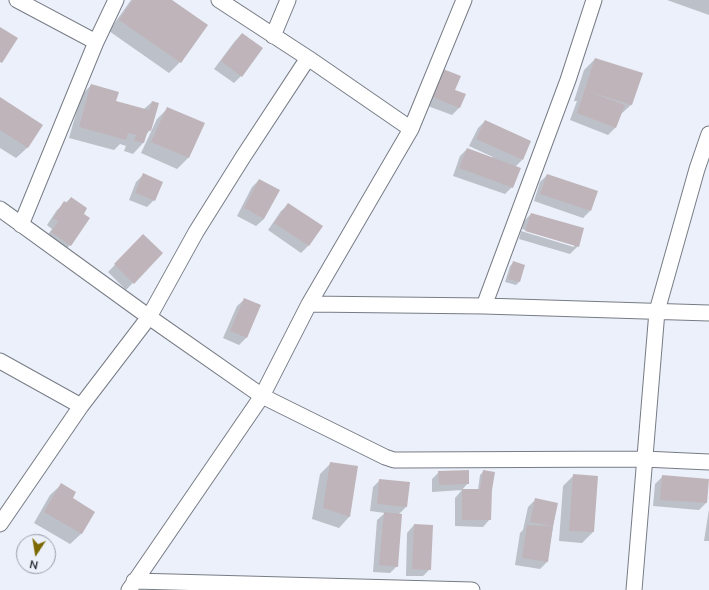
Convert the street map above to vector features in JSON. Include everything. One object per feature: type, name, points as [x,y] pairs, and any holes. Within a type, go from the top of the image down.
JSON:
[{"type":"street","points":[[17,0],[96,42]]},
{"type":"street","points":[[21,224],[96,42],[116,0]]},
{"type":"street","points":[[219,0],[308,58],[411,129]]},
{"type":"street","points":[[273,36],[288,0]]},
{"type":"street","points":[[132,586],[262,396],[310,304],[411,129],[464,0]]},
{"type":"street","points":[[484,306],[568,80],[594,0]]},
{"type":"street","points":[[0,524],[81,406],[149,317],[196,232],[308,58]]},
{"type":"street","points":[[634,590],[657,310],[703,170],[709,134]]},
{"type":"street","points":[[0,209],[149,317],[262,396],[385,457],[394,460],[644,459],[709,462]]},
{"type":"street","points":[[310,304],[484,306],[657,310],[709,313]]},
{"type":"street","points":[[0,361],[81,406]]},
{"type":"street","points":[[132,586],[472,590]]},
{"type":"building","points":[[133,0],[172,0],[208,25],[181,63],[119,20]]},
{"type":"building","points":[[0,27],[18,38],[2,63],[0,62]]},
{"type":"building","points":[[242,33],[263,48],[242,77],[221,61]]},
{"type":"building","points":[[595,58],[643,73],[632,105],[590,92],[625,105],[616,128],[577,113]]},
{"type":"building","points":[[443,69],[461,76],[455,90],[466,94],[460,108],[432,97]]},
{"type":"building","points":[[91,84],[119,92],[116,101],[149,110],[152,101],[159,103],[151,131],[148,130],[144,143],[134,141],[136,135],[128,133],[126,140],[79,127]]},
{"type":"building","points":[[0,97],[43,125],[28,148],[0,130]]},
{"type":"building","points":[[167,107],[205,123],[189,158],[151,142]]},
{"type":"building","points":[[485,120],[531,141],[523,160],[476,139]]},
{"type":"building","points":[[467,148],[521,168],[513,188],[459,168]]},
{"type":"building","points":[[143,173],[163,182],[155,201],[135,193]]},
{"type":"building","points":[[547,174],[598,191],[591,211],[540,194]]},
{"type":"building","points":[[259,179],[280,190],[264,219],[244,208]]},
{"type":"building","points":[[71,197],[87,208],[84,214],[90,218],[71,246],[51,232],[58,221],[53,218],[64,201],[67,203]]},
{"type":"building","points":[[288,203],[323,226],[309,246],[274,223]]},
{"type":"building","points":[[531,213],[584,228],[579,247],[525,231]]},
{"type":"building","points":[[143,234],[163,253],[134,284],[114,264]]},
{"type":"building","points":[[513,261],[525,265],[520,282],[508,279]]},
{"type":"building","points":[[244,298],[261,305],[247,338],[230,331]]},
{"type":"building","points":[[330,462],[358,466],[350,517],[323,508]]},
{"type":"building","points":[[469,470],[469,484],[439,485],[438,471]]},
{"type":"building","points":[[483,470],[495,472],[492,490],[491,520],[462,520],[462,489],[480,489]]},
{"type":"building","points":[[573,474],[598,476],[594,532],[569,531]]},
{"type":"building","points":[[662,475],[709,479],[707,503],[660,500]]},
{"type":"building","points":[[379,479],[410,482],[407,507],[377,504]]},
{"type":"building","points":[[61,483],[76,492],[73,498],[95,512],[82,534],[44,512]]},
{"type":"building","points":[[535,498],[558,503],[553,526],[530,522]]},
{"type":"building","points":[[384,512],[402,514],[398,567],[379,565]]},
{"type":"building","points":[[414,524],[433,525],[431,570],[412,569]]},
{"type":"building","points":[[527,525],[553,526],[548,562],[522,558]]}]
